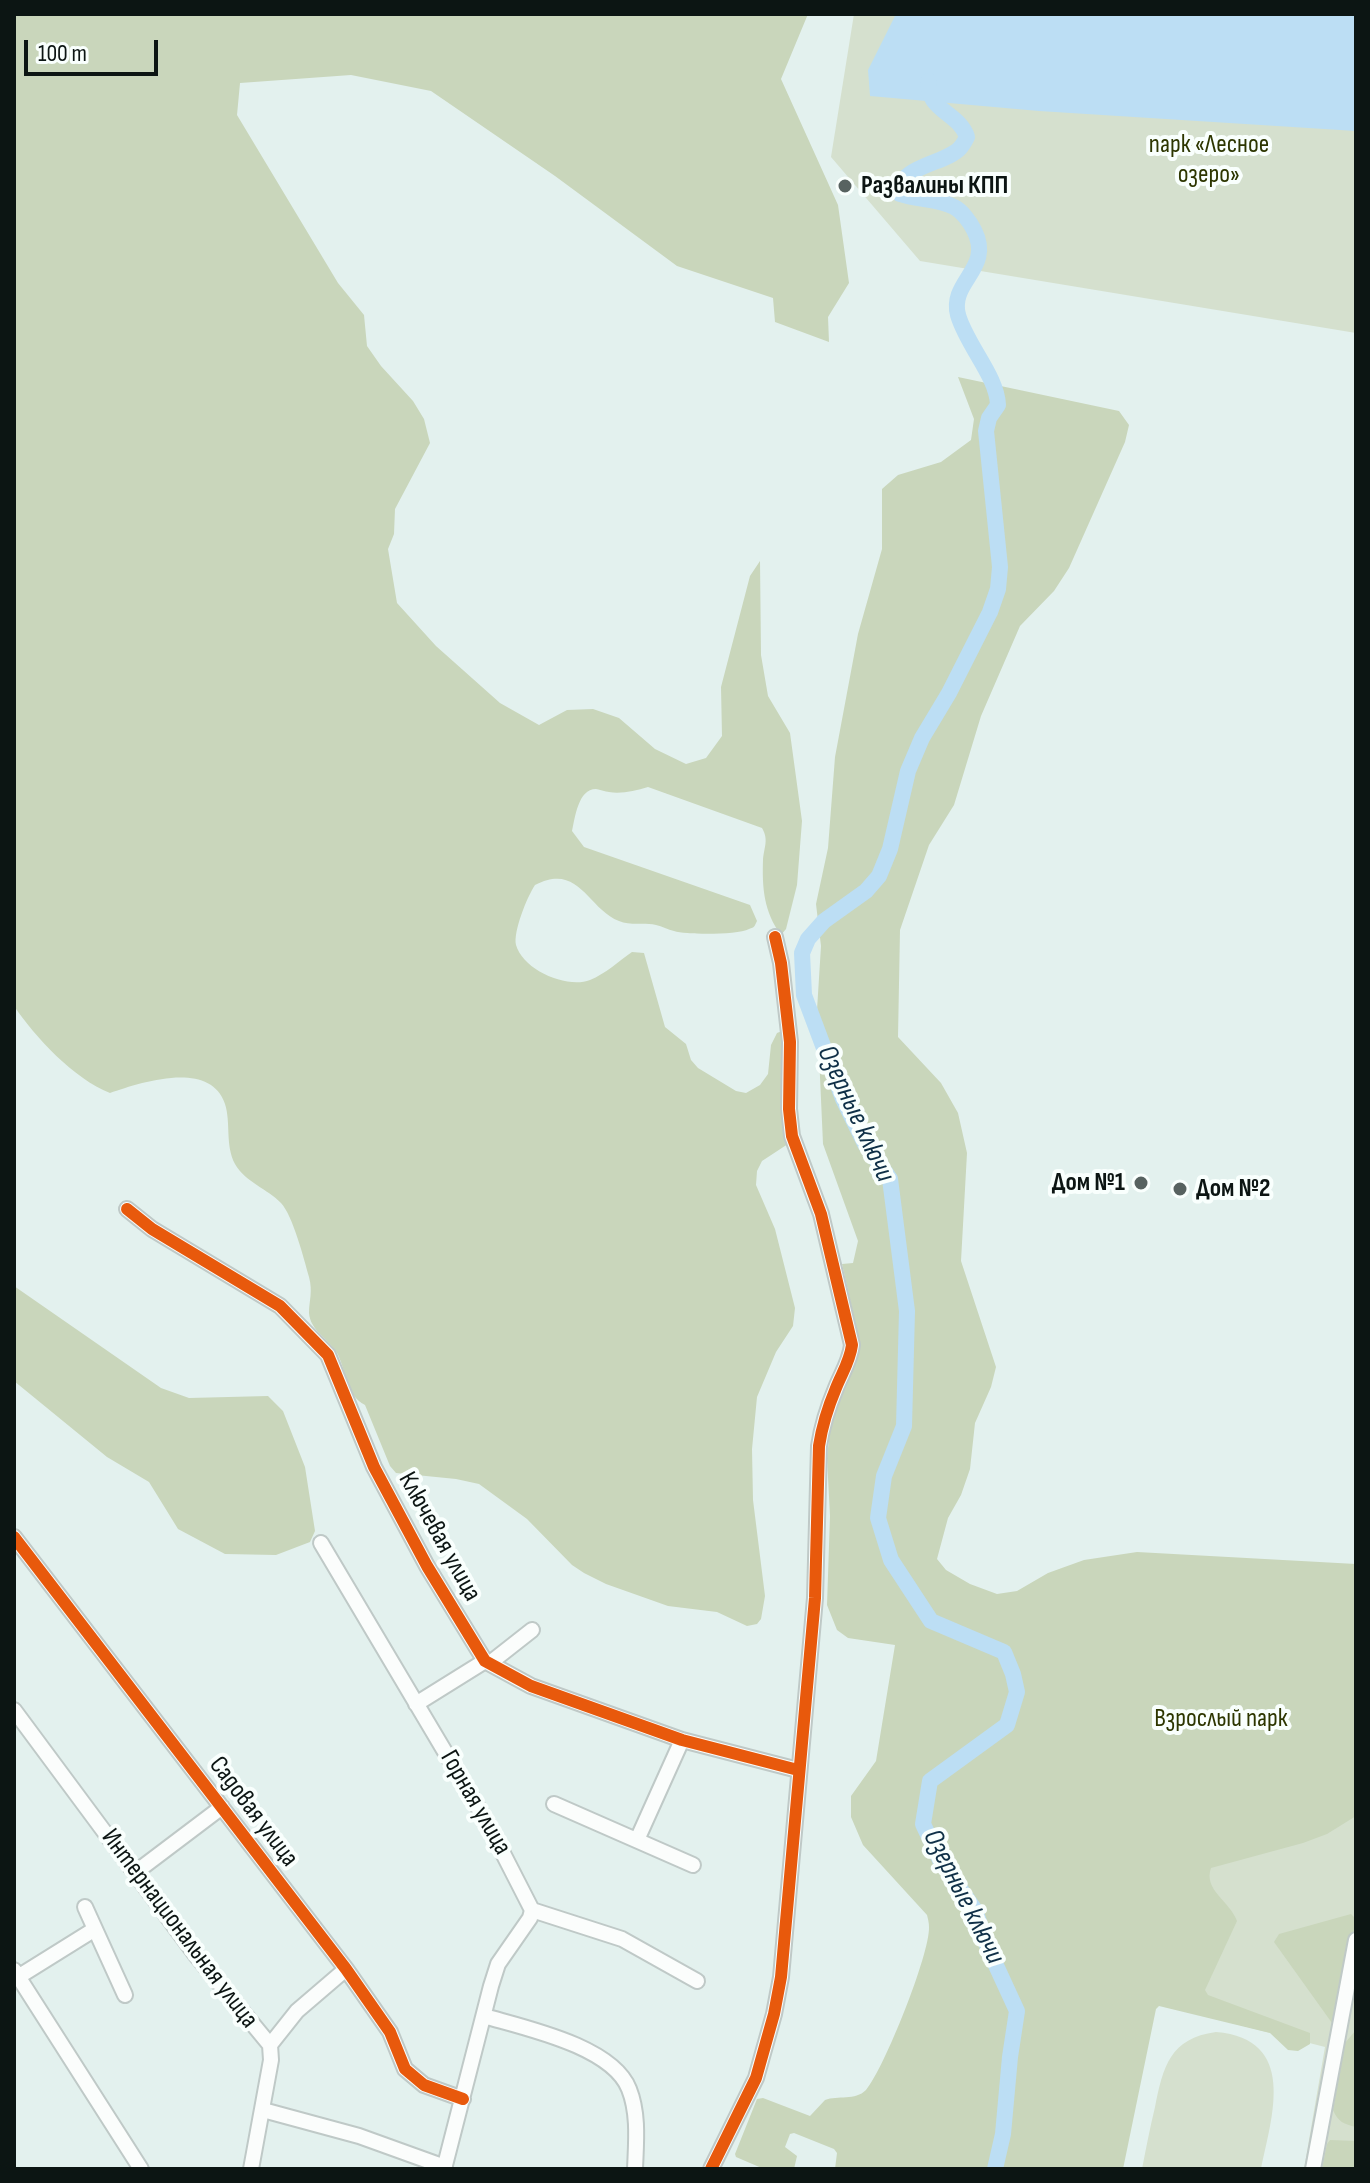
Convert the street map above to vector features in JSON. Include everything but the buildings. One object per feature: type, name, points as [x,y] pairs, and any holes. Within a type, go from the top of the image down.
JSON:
[{"type":"street","points":[[711,2169],[749,2096],[774,2014],[783,1967],[815,1598],[819,1446],[823,1424],[850,1359],[852,1345],[821,1214],[792,1136],[789,1109],[790,1042],[775,937]]},
{"type":"street","name":"Ключевая улица","points":[[127,1209],[152,1229],[280,1306],[328,1355],[374,1467],[427,1566],[487,1662],[531,1686],[682,1740],[798,1770]]},
{"type":"street","name":"Садовая улица","points":[[14,1537],[346,1969],[390,2032],[405,2069],[424,2085],[463,2099]]},
{"type":"street","name":"Горная улица","points":[[321,1543],[496,1840],[532,1910]]},
{"type":"street","points":[[416,1704],[487,1662],[532,1630]]},
{"type":"street","name":"Интернациональная улица","points":[[14,1710],[210,1974],[270,2045],[272,2056],[251,2169]]},
{"type":"street","points":[[637,1840],[682,1740]]},
{"type":"street","points":[[554,1804],[693,1865]]},
{"type":"street","points":[[136,1872],[222,1807]]},
{"type":"street","points":[[85,1907],[125,1995]]},
{"type":"street","points":[[263,2110],[359,2136],[444,2168],[498,1964],[530,1918],[532,1910],[622,1939],[697,1981]]},
{"type":"street","points":[[95,1929],[16,1974],[141,2169]]},
{"type":"street","points":[[1313,2169],[1356,1940]]},
{"type":"street","points":[[270,2045],[297,2011],[346,1969]]},
{"type":"street","points":[[484,2016],[589,2051],[614,2070],[628,2086],[633,2103],[635,2169]]},
{"type":"green space","points":[[14,14],[808,14],[781,79],[838,205],[849,283],[828,317],[829,342],[775,322],[773,298],[677,266],[555,176],[431,91],[351,75],[240,83],[237,115],[338,283],[364,315],[367,346],[413,401],[424,419],[430,443],[395,509],[394,534],[388,549],[397,603],[436,646],[500,703],[539,725],[567,710],[593,709],[619,718],[655,749],[686,764],[706,758],[722,736],[721,687],[750,576],[760,561],[761,655],[768,696],[790,733],[802,821],[797,885],[786,929],[781,935],[765,899],[763,860],[766,840],[762,828],[648,787],[623,792],[590,790],[578,805],[572,831],[584,847],[750,905],[757,921],[754,926],[743,931],[700,934],[623,922],[608,915],[572,883],[550,879],[535,885],[532,890],[521,915],[516,939],[520,954],[527,962],[547,975],[570,982],[590,980],[632,952],[644,953],[665,1027],[686,1044],[691,1060],[698,1068],[736,1091],[746,1093],[760,1085],[768,1074],[771,1045],[777,1033],[782,1031],[791,1142],[762,1161],[757,1171],[756,1185],[775,1229],[795,1308],[793,1326],[776,1352],[757,1397],[752,1449],[753,1500],[765,1596],[761,1619],[757,1624],[747,1626],[717,1612],[668,1606],[584,1573],[572,1565],[527,1519],[479,1484],[396,1473],[390,1466],[365,1405],[350,1389],[337,1353],[310,1319],[311,1287],[290,1218],[276,1198],[245,1176],[235,1164],[230,1149],[225,1104],[217,1090],[205,1082],[173,1078],[110,1093],[96,1087],[56,1056],[14,1006]]},
{"type":"green space","name":"парк «Лесное озеро»","points":[[854,14],[1356,14],[1356,333],[920,261],[831,157]]},
{"type":"green space","name":"Взрослый парк","points":[[958,377],[1119,411],[1129,425],[1125,442],[1069,568],[1054,591],[1020,626],[981,716],[954,805],[929,845],[900,930],[898,1037],[941,1083],[958,1113],[967,1153],[961,1261],[996,1367],[975,1423],[970,1469],[961,1495],[948,1518],[937,1559],[946,1570],[970,1584],[997,1594],[1017,1591],[1048,1573],[1084,1560],[1137,1552],[1356,1564],[1356,1816],[1327,1834],[1303,1843],[1211,1868],[1211,1883],[1237,1921],[1205,1990],[1208,1995],[1310,2033],[1310,2044],[1298,2051],[1288,2050],[1270,2033],[1159,2006],[1123,2169],[835,2169],[837,2153],[834,2149],[794,2133],[790,2134],[785,2147],[797,2156],[794,2169],[764,2169],[735,2154],[757,2099],[763,2098],[810,2116],[825,2100],[857,2096],[866,2090],[884,2059],[905,2011],[922,1961],[929,1927],[927,1915],[863,1845],[851,1817],[851,1796],[876,1761],[895,1645],[848,1638],[837,1630],[827,1605],[830,1516],[827,1458],[830,1429],[860,1344],[842,1264],[853,1263],[858,1241],[823,1144],[817,1010],[821,946],[816,904],[828,848],[835,757],[858,634],[882,549],[882,489],[898,475],[941,462],[971,440],[974,419]]},
{"type":"green space","points":[[14,1286],[161,1388],[189,1398],[268,1396],[283,1411],[305,1467],[315,1531],[310,1542],[276,1555],[225,1554],[178,1529],[149,1482],[107,1457],[14,1381]]},
{"type":"green space","points":[[1292,1576],[1356,1584],[1356,2169],[1304,2169],[1325,2047],[1150,2002]]},
{"type":"green space","points":[[1351,1914],[1356,1919],[1336,2021],[1332,2023],[1274,1942],[1279,1934]]},
{"type":"green space","points":[[1356,2030],[1356,2127],[1342,2122],[1333,2110],[1345,2043]]},
{"type":"green space","points":[[1216,2032],[1242,2038],[1259,2049],[1269,2064],[1273,2104],[1261,2169],[1142,2169],[1161,2079],[1171,2057],[1188,2041]]},
{"type":"green space","points":[[1330,2140],[1356,2141],[1356,2169],[1322,2169]]},
{"type":"water","points":[[896,14],[1356,14],[1356,131],[1039,111],[870,96],[868,70]]},
{"type":"waterway","name":"Озерные ключи","points":[[929,81],[932,99],[958,122],[967,137],[953,153],[906,177],[900,194],[941,202],[957,209],[974,230],[979,243],[979,255],[957,303],[962,327],[993,383],[998,405],[989,418],[986,431],[1000,567],[998,589],[990,612],[922,738],[908,771],[890,849],[879,876],[866,891],[824,921],[808,939],[802,953],[804,995],[843,1099],[865,1144],[890,1179],[907,1311],[904,1426],[884,1476],[878,1518],[891,1560],[931,1621],[1004,1652],[1017,1692],[1007,1725],[930,1781],[923,1824],[940,1860],[975,1910],[988,1948],[1017,2011],[1003,2134],[995,2169]]},
{"type":"cycle path","points":[[711,2169],[756,2078],[781,1977],[815,1598],[819,1446],[828,1409],[852,1345],[821,1214],[792,1136],[789,1109],[790,1042],[775,937]]},
{"type":"cycle path","points":[[127,1209],[152,1229],[280,1306],[328,1355],[374,1467],[427,1566],[485,1661],[531,1686],[682,1740],[798,1770]]},
{"type":"cycle path","points":[[14,1537],[346,1969],[390,2032],[405,2069],[424,2085],[463,2099]]},
{"type":"place","name":"Развалины КПП","points":[[845,186]]},
{"type":"place","name":"Дом №1","points":[[1141,1183]]},
{"type":"place","name":"Дом №2","points":[[1180,1189]]}]
